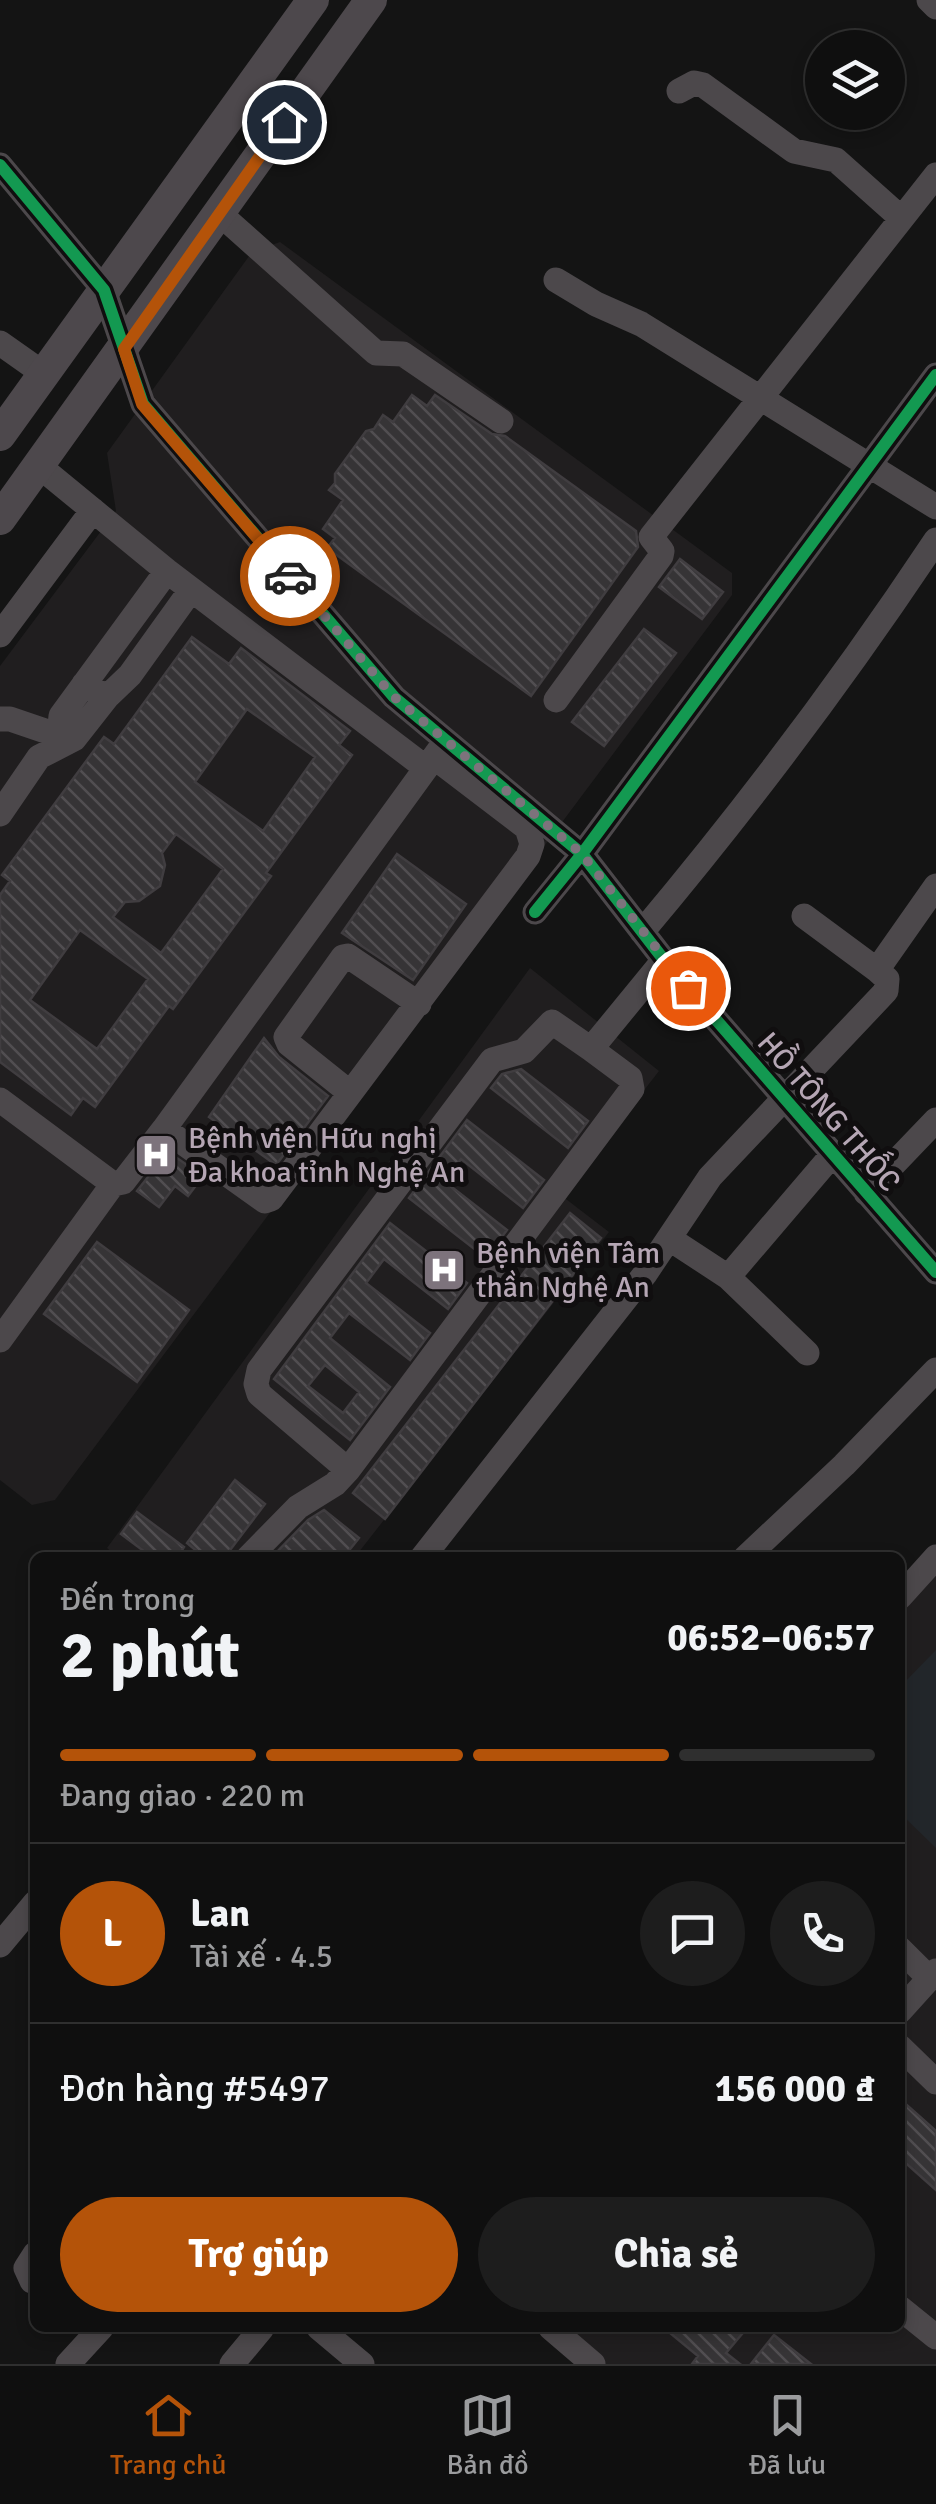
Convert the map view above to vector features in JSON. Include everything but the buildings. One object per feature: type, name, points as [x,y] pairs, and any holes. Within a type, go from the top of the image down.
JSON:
[{"type":"main road","points":[[0,434],[313,0]]},
{"type":"main road","points":[[0,519],[370,0]]},
{"type":"street","points":[[929,0],[936,6]]},
{"type":"street","points":[[679,91],[694,83],[703,85],[799,154],[836,160],[901,218]]},
{"type":"street","name":"HỒ TÔNG THỐC","points":[[0,165],[104,290],[142,404],[372,674],[435,756],[582,854],[664,960],[936,1272]]},
{"type":"street","points":[[556,700],[661,556],[662,551],[651,540],[657,530],[936,175]]},
{"type":"street","points":[[220,214],[376,353],[403,354],[501,421]]},
{"type":"street","points":[[556,280],[596,304],[642,324],[936,507]]},
{"type":"street","points":[[0,343],[44,374]]},
{"type":"street","points":[[535,912],[936,375]]},
{"type":"street","points":[[38,466],[166,571],[435,756],[530,832],[528,856],[268,1202],[164,1129]]},
{"type":"street","points":[[0,636],[93,510]]},
{"type":"street","points":[[642,932],[746,806],[872,636],[936,540]]},
{"type":"street","points":[[96,690],[166,571]]},
{"type":"street","points":[[0,814],[34,763],[58,741],[61,716],[96,690],[130,676],[192,590]]},
{"type":"street","points":[[0,719],[58,741]]},
{"type":"street","points":[[0,1340],[113,1184],[123,1182],[164,1129],[435,756]]},
{"type":"street","points":[[877,970],[936,886]]},
{"type":"street","points":[[427,1552],[670,1239],[710,1178],[886,991],[887,980],[877,970],[804,916]]},
{"type":"street","points":[[350,1092],[289,1044],[286,1037],[343,957],[348,956],[419,1004]]},
{"type":"street","points":[[591,1048],[664,960]]},
{"type":"street","points":[[254,1552],[298,1507],[335,1484],[348,1470],[632,1090],[630,1078],[552,1022],[524,1051],[492,1060],[258,1370],[256,1384],[260,1394],[348,1470]]},
{"type":"street","points":[[0,1100],[113,1184]]},
{"type":"street","points":[[866,1192],[936,1120]]},
{"type":"street","points":[[728,1277],[833,1154]]},
{"type":"street","points":[[670,1239],[728,1277],[807,1353]]},
{"type":"street","points":[[751,1552],[844,1465],[936,1370]]},
{"type":"street","points":[[905,1591],[936,1556]]},
{"type":"street","points":[[0,1945],[30,1908]]},
{"type":"street","points":[[905,1953],[933,1974],[905,2005]]},
{"type":"street","points":[[905,2052],[936,2082]]},
{"type":"street","points":[[905,2312],[936,2337]]},
{"type":"street","points":[[68,2364],[97,2332]]},
{"type":"street","points":[[232,2364],[259,2332]]},
{"type":"street","points":[[325,2332],[362,2364]]},
{"type":"street","points":[[556,2332],[592,2364]]},
{"type":"shaded area","name":"Bệnh viện Hữu nghị Đa khoa tỉnh Nghệ An","points":[[280,242],[732,573],[732,595],[55,1500],[32,1505],[0,1480],[0,666],[116,511],[107,453],[252,252]]},
{"type":"shaded area","name":"Bệnh viện Tâm thần Nghệ An","points":[[530,968],[659,1071],[562,1196],[609,1232],[359,1552],[112,1552],[107,1548]]},
{"type":"shaded area","points":[[936,1565],[936,2364],[597,2364],[559,2332],[905,2332],[905,1600]]},
{"type":"shaded area","points":[[936,1650],[936,1848],[905,1818],[905,1682]]},
{"type":"cycle path","points":[[0,165],[104,290],[143,404],[394,697],[582,854],[664,960],[936,1272]]},
{"type":"cycle path","points":[[535,912],[936,375]]},
{"type":"way so far","points":[[290,576],[394,697],[582,854],[688,988]]},
{"type":"place","name":"Bệnh viện Hữu nghị Đa khoa tỉnh Nghệ An","points":[[156,1155]]},
{"type":"place","name":"Bệnh viện Tâm thần Nghệ An","points":[[444,1270]]},
{"type":"route","points":[[284,122],[124,349],[142,404],[290,576]]}]
